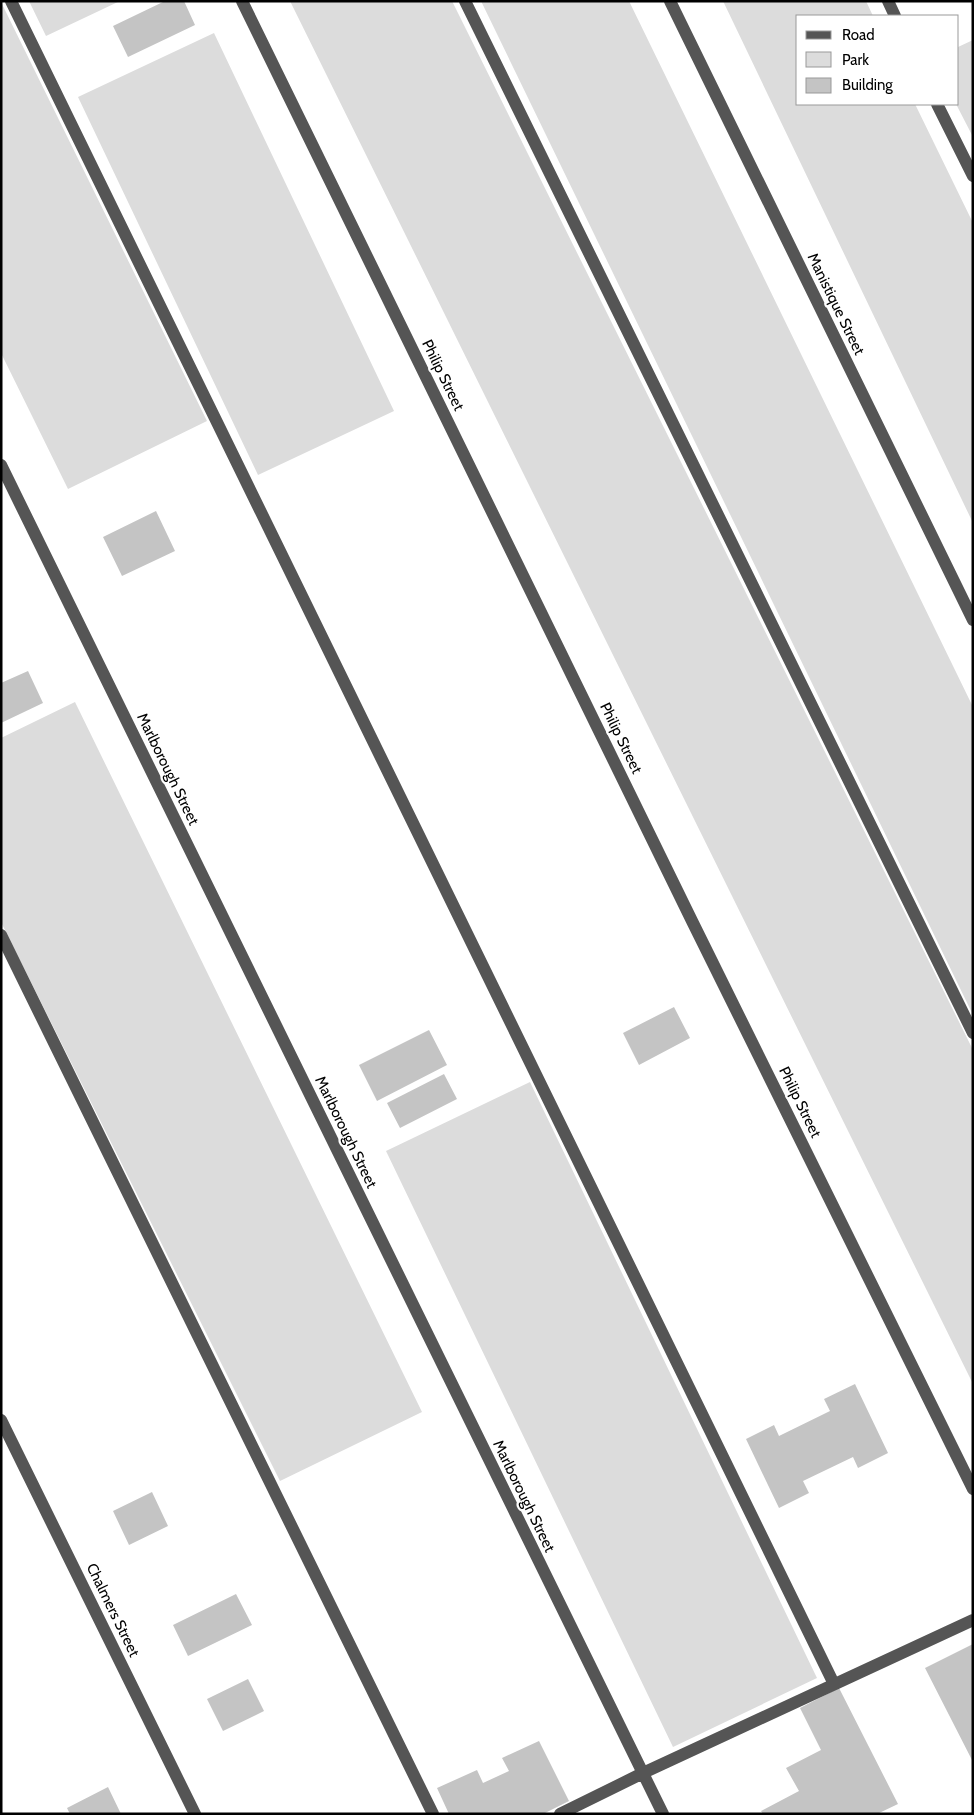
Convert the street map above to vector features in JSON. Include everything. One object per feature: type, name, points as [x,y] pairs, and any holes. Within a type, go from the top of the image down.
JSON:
[{"type":"street","points":[[11,1],[834,1684]]},
{"type":"street","name":"Philip Street","points":[[242,1],[702,941],[973,1489]]},
{"type":"street","points":[[465,1],[973,1033]]},
{"type":"street","name":"Manistique Street","points":[[670,1],[973,620]]},
{"type":"street","points":[[888,1],[895,15]]},
{"type":"street","points":[[938,105],[973,176]]},
{"type":"street","name":"Marlborough Street","points":[[1,465],[663,1814]]},
{"type":"street","points":[[1,935],[433,1814]]},
{"type":"street","name":"Chalmers Street","points":[[1,1420],[195,1814]]},
{"type":"street","points":[[560,1814],[643,1773],[973,1620]]},
{"type":"green space","points":[[29,1],[120,1],[46,36]]},
{"type":"green space","points":[[290,1],[452,1],[973,1050],[973,1384]]},
{"type":"green space","points":[[481,1],[629,1],[973,707],[972,1013]]},
{"type":"green space","points":[[723,1],[866,1],[873,15],[796,15],[796,105],[915,105],[973,223],[973,523]]},
{"type":"green space","points":[[1,2],[207,421],[68,489],[1,353]]},
{"type":"green space","points":[[214,33],[394,411],[258,475],[78,97]]},
{"type":"green space","points":[[973,40],[973,137],[957,105],[959,105],[959,47]]},
{"type":"green space","points":[[75,702],[422,1412],[280,1481],[1,922],[1,738]]},
{"type":"green space","points":[[530,1082],[817,1678],[673,1747],[386,1151]]},
{"type":"building","points":[[165,1],[184,1],[195,25],[128,57],[113,26]]},
{"type":"building","points":[[156,511],[175,551],[122,576],[103,537]]},
{"type":"building","points":[[28,671],[43,703],[1,723],[1,683]]},
{"type":"building","points":[[674,1007],[690,1038],[639,1065],[623,1033]]},
{"type":"building","points":[[429,1030],[447,1065],[377,1101],[359,1065]]},
{"type":"building","points":[[444,1074],[457,1099],[400,1128],[387,1103]]},
{"type":"building","points":[[855,1384],[888,1453],[858,1468],[853,1457],[803,1481],[809,1493],[779,1508],[746,1439],[774,1425],[779,1436],[830,1411],[824,1399]]},
{"type":"building","points":[[152,1492],[168,1526],[129,1545],[113,1511]]},
{"type":"building","points":[[236,1594],[252,1625],[188,1656],[173,1625]]},
{"type":"building","points":[[973,1644],[973,1762],[925,1668]]},
{"type":"building","points":[[248,1679],[264,1711],[223,1731],[207,1699]]},
{"type":"building","points":[[839,1688],[898,1804],[877,1814],[763,1814],[761,1811],[799,1791],[786,1768],[821,1750],[800,1708]]},
{"type":"building","points":[[539,1741],[569,1801],[543,1814],[449,1814],[437,1788],[477,1770],[483,1783],[509,1771],[502,1758]]},
{"type":"building","points":[[108,1787],[121,1814],[70,1814],[67,1808]]}]
